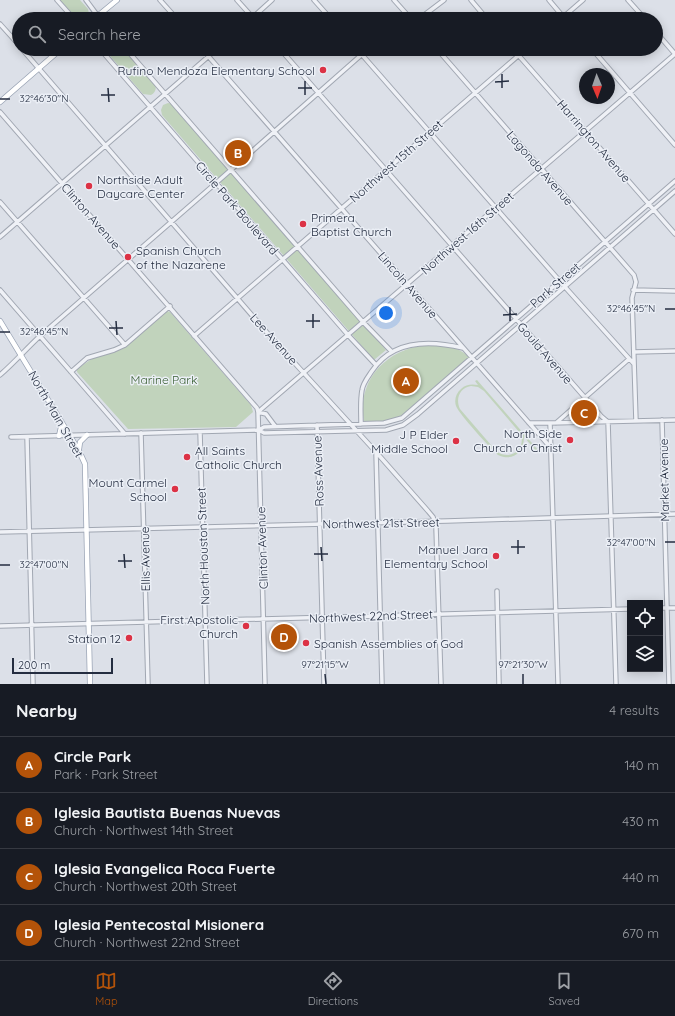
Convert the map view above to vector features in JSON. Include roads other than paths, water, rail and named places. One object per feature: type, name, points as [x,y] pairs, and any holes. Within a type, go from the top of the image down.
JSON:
[{"type":"main road","points":[[104,12],[117,0]]},
{"type":"main road","points":[[0,102],[53,56]]},
{"type":"main road","name":"North Main Street","points":[[0,321],[79,450],[84,464],[90,684]]},
{"type":"main road","points":[[59,436],[62,423]]},
{"type":"main road","points":[[79,450],[79,445],[87,435]]},
{"type":"street","points":[[57,0],[68,12]]},
{"type":"street","points":[[86,0],[93,12]]},
{"type":"street","points":[[160,0],[170,12]]},
{"type":"street","points":[[237,0],[247,12]]},
{"type":"street","points":[[260,12],[272,0]]},
{"type":"street","points":[[314,0],[325,12]]},
{"type":"street","points":[[394,0],[405,12]]},
{"type":"street","points":[[428,12],[444,0]]},
{"type":"street","points":[[471,0],[481,12]]},
{"type":"street","points":[[549,0],[558,12]]},
{"type":"street","points":[[569,12],[582,0]]},
{"type":"street","points":[[628,0],[639,12]]},
{"type":"street","points":[[0,24],[12,38]]},
{"type":"street","points":[[663,40],[675,54]]},
{"type":"street","name":"Northwest 16th Street","points":[[258,412],[675,54]]},
{"type":"street","name":"Lee Avenue","points":[[28,56],[270,335],[358,431],[428,511],[434,521]]},
{"type":"street","name":"Circle Park Boulevard","points":[[106,56],[282,260],[376,365]]},
{"type":"street","name":"Circle Park Boulevard","points":[[132,56],[364,322],[392,352]]},
{"type":"street","points":[[0,236],[208,56]]},
{"type":"street","name":"Lincoln Avenue","points":[[208,56],[551,448]]},
{"type":"street","name":"Gould Avenue","points":[[286,56],[520,325],[608,422]]},
{"type":"street","points":[[0,375],[40,336],[275,132],[360,56]]},
{"type":"street","points":[[364,56],[429,133],[634,364]]},
{"type":"street","name":"Lagonda Avenue","points":[[443,56],[634,275],[636,282],[632,298],[636,421]]},
{"type":"street","name":"Northwest 15th Street","points":[[194,336],[518,56]]},
{"type":"street","name":"Harrington Avenue","points":[[520,56],[675,234]]},
{"type":"street","points":[[598,56],[675,144]]},
{"type":"street","name":"Clinton Avenue","points":[[0,112],[255,405],[258,412],[259,430],[265,684]]},
{"type":"street","name":"Park Street","points":[[675,181],[539,300],[515,319],[473,358],[402,418],[384,423],[264,426],[259,430],[264,433],[358,431],[386,430],[403,425],[477,363],[675,191]]},
{"type":"street","points":[[0,202],[124,345]]},
{"type":"street","points":[[0,290],[124,434]]},
{"type":"street","points":[[633,290],[675,290]]},
{"type":"street","points":[[71,372],[87,358],[114,350],[124,345],[170,306]]},
{"type":"street","points":[[361,424],[362,388],[376,365],[392,352],[404,346],[428,343],[444,344],[464,348]]},
{"type":"street","points":[[634,352],[675,351]]},
{"type":"street","points":[[556,423],[629,358]]},
{"type":"street","name":"Clinton Avenue","points":[[258,412],[266,414],[275,426]]},
{"type":"street","name":"Market Avenue","points":[[662,420],[669,684]]},
{"type":"street","points":[[529,423],[675,420]]},
{"type":"street","points":[[608,422],[616,684]]},
{"type":"street","points":[[550,423],[558,684]]},
{"type":"street","name":"Ross Avenue","points":[[317,425],[324,684]]},
{"type":"street","points":[[12,437],[259,430]]},
{"type":"street","name":"North Houston Street","points":[[200,432],[207,684]]},
{"type":"street","name":"Ellis Avenue","points":[[141,433],[148,684]]},
{"type":"street","points":[[27,437],[33,684]]},
{"type":"street","points":[[376,452],[382,684]]},
{"type":"street","name":"Northwest 21st Street","points":[[0,532],[675,514]]},
{"type":"street","points":[[434,521],[436,527],[441,684]]},
{"type":"street","points":[[497,591],[499,684]]},
{"type":"street","points":[[663,608],[675,608]]},
{"type":"street","name":"Northwest 22nd Street","points":[[0,626],[627,609]]},
{"type":"place","name":"Rufino Mendoza Elementary School","points":[[323,70]]},
{"type":"place","name":"Iglesia Bautista Buenas Nuevas","points":[[238,153]]},
{"type":"place","name":"Northside Adult Daycare Center","points":[[89,186]]},
{"type":"place","name":"Primera Baptist Church","points":[[303,224]]},
{"type":"place","name":"Spanish Church of the Nazarene","points":[[128,257]]},
{"type":"place","name":"Circle Park","points":[[406,381]]},
{"type":"place","name":"Iglesia Evangelica Roca Fuerte","points":[[584,413]]},
{"type":"place","name":"North Side Church of Christ","points":[[570,440]]},
{"type":"place","name":"J P Elder Middle School","points":[[456,441]]},
{"type":"place","name":"All Saints Catholic Church","points":[[187,457]]},
{"type":"place","name":"Mount Carmel School","points":[[175,489]]},
{"type":"place","name":"Manuel Jara Elementary School","points":[[496,556]]},
{"type":"place","name":"First Apostolic Church","points":[[246,626]]},
{"type":"place","name":"Iglesia Pentecostal Misionera","points":[[284,637]]},
{"type":"place","name":"Station 12","points":[[129,638]]},
{"type":"place","name":"Spanish Assemblies of God","points":[[306,643]]},
{"type":"park label","name":"Marine Park","points":[[164,379]]}]
